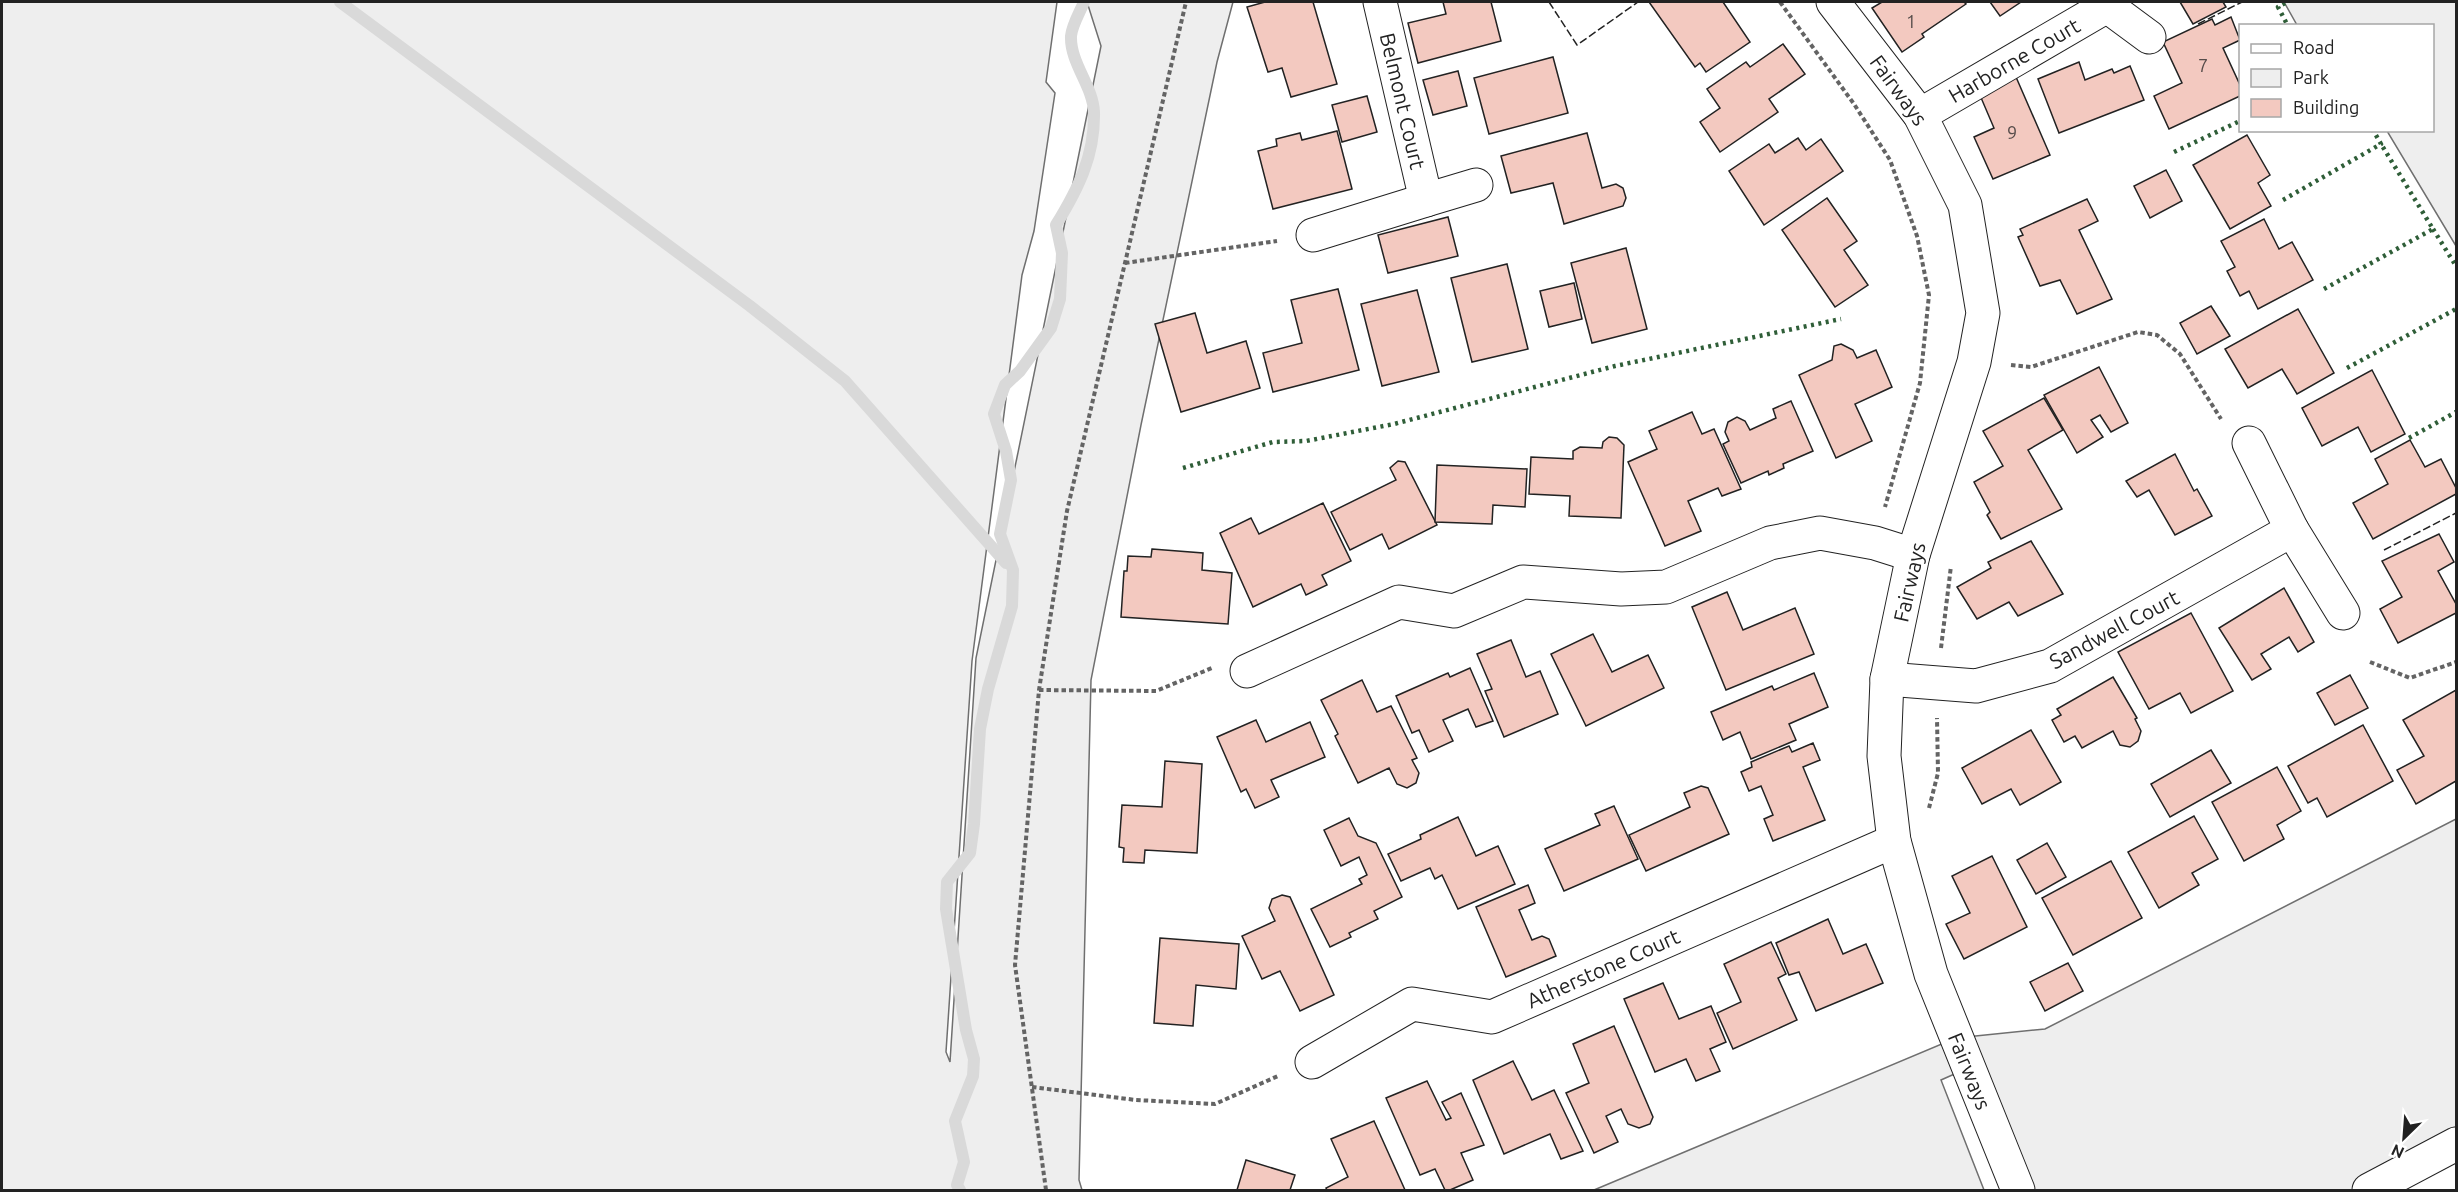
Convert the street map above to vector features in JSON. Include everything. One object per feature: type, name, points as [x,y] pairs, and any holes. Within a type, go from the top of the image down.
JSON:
[{"type":"street","name":"Belmont Court","points":[[1380,2],[1425,200]]},
{"type":"street","name":"Fairways","points":[[1833,2],[1920,115],[1965,205],[1983,313],[1974,362],[1913,555],[1887,678],[1884,756],[1894,841],[1931,975],[2018,1191]]},
{"type":"street","name":"Harborne Court","points":[[1920,115],[2106,4],[2149,37]]},
{"type":"street","name":"Belmont Court","points":[[1313,235],[1476,185]]},
{"type":"street","points":[[2249,443],[2292,530],[2343,613]]},
{"type":"street","name":"Sandwell Court","points":[[1887,678],[1976,686],[2050,666],[2292,530]]},
{"type":"street","points":[[1247,671],[1399,602],[1454,611],[1523,582],[1621,589],[1666,587],[1770,543],[1820,533],[1875,543],[1913,555]]},
{"type":"street","name":"Atherstone Court","points":[[1312,1062],[1412,1005],[1492,1017],[1894,841]]},
{"type":"street","points":[[2369,1191],[2457,1144]]},
{"type":"path","points":[[1046,1191],[1015,965],[1039,690],[1067,511],[1186,2]]},
{"type":"path","points":[[1780,2],[1854,104],[1890,160],[1917,236],[1929,295],[1920,383],[1875,543]]},
{"type":"path","points":[[1125,263],[1313,235]]},
{"type":"path","points":[[1974,362],[2031,367],[2138,332],[2157,335],[2180,354],[2218,417],[2249,443]]},
{"type":"path","points":[[1039,690],[1156,691],[1231,660],[1247,671]]},
{"type":"path","points":[[2370,662],[2410,678],[2457,662]]},
{"type":"path","points":[[1032,1087],[1136,1100],[1215,1104],[1312,1062]]},
{"type":"green space","points":[[2,2],[1057,2],[1046,82],[1055,93],[1034,231],[1022,275],[972,661],[946,1052],[950,1062],[976,658],[1101,46],[1087,2],[1233,2],[1217,62],[1141,425],[1091,680],[1079,1180],[1082,1190],[2,1190]]},
{"type":"green space","points":[[2284,2],[2456,2],[2456,246],[2388,132],[2434,132],[2434,24],[2296,24]]},
{"type":"green space","points":[[2456,819],[2456,1144],[2369,1190],[2018,1190],[1968,1068],[1941,1080],[1984,1190],[1594,1190],[1956,1038],[2045,1029]]},
{"type":"building","points":[[1265,2],[1313,2],[1337,84],[1291,97],[1282,68],[1268,72],[1247,7]]},
{"type":"building","points":[[1443,2],[1491,2],[1501,41],[1418,63],[1408,23],[1446,14]]},
{"type":"building","points":[[1649,2],[1723,2],[1750,42],[1706,72],[1700,63],[1695,67]]},
{"type":"building","points":[[1882,2],[1964,2],[1966,4],[1922,34],[1924,37],[1902,52],[1872,8]]},
{"type":"building","points":[[1990,2],[2021,2],[2000,16]]},
{"type":"building","points":[[2180,2],[2223,2],[2226,7],[2193,24]]},
{"type":"building","points":[[2231,17],[2239,37],[2239,40],[2223,48],[2239,83],[2239,96],[2169,129],[2154,96],[2182,83],[2163,42],[2212,19],[2215,25]]},
{"type":"building","points":[[1783,44],[1805,74],[1769,99],[1778,112],[1720,152],[1700,122],[1720,108],[1707,89],[1746,62],[1750,67]]},
{"type":"building","points":[[1553,57],[1568,113],[1489,134],[1474,78]]},
{"type":"building","points":[[2079,62],[2085,80],[2112,69],[2114,73],[2130,66],[2144,100],[2059,133],[2038,79]]},
{"type":"building","points":[[1458,71],[1467,106],[1433,115],[1423,80]]},
{"type":"building","points":[[2016,77],[2050,155],[1993,179],[1974,137],[1994,128],[1979,93]]},
{"type":"building","points":[[1367,96],[1377,132],[1342,142],[1332,105]]},
{"type":"building","points":[[1337,131],[1352,189],[1273,209],[1258,151],[1277,146],[1276,139],[1300,133],[1302,140]]},
{"type":"building","points":[[1587,133],[1602,188],[1616,184],[1623,188],[1626,198],[1623,206],[1564,224],[1553,183],[1511,193],[1501,156]]},
{"type":"building","points":[[2247,135],[2270,175],[2258,183],[2271,206],[2230,229],[2193,165]]},
{"type":"building","points":[[1798,138],[1806,150],[1821,139],[1843,171],[1764,225],[1729,171],[1769,144],[1775,153]]},
{"type":"building","points":[[2166,170],[2182,201],[2150,218],[2134,186]]},
{"type":"building","points":[[1827,198],[1857,241],[1844,250],[1868,285],[1835,307],[1782,230]]},
{"type":"building","points":[[2087,199],[2098,221],[2079,230],[2112,299],[2077,314],[2060,280],[2040,286],[2018,237],[2023,235],[2020,229]]},
{"type":"building","points":[[1448,217],[1458,256],[1388,273],[1378,235]]},
{"type":"building","points":[[2264,219],[2279,249],[2292,242],[2313,280],[2258,309],[2249,291],[2240,296],[2227,271],[2235,267],[2221,241]]},
{"type":"building","points":[[1626,248],[1647,329],[1592,343],[1571,263]]},
{"type":"building","points":[[1507,264],[1528,349],[1472,362],[1451,278]]},
{"type":"building","points":[[1574,283],[1582,319],[1549,327],[1540,291]]},
{"type":"building","points":[[1338,289],[1359,370],[1273,392],[1263,353],[1302,343],[1291,300]]},
{"type":"building","points":[[1417,290],[1439,372],[1382,386],[1361,304]]},
{"type":"building","points":[[2211,306],[2230,336],[2197,354],[2180,323]]},
{"type":"building","points":[[2298,309],[2334,373],[2297,394],[2282,369],[2248,388],[2225,349]]},
{"type":"building","points":[[1195,313],[1207,353],[1246,341],[1260,388],[1181,412],[1155,324]]},
{"type":"building","points":[[1841,344],[1853,350],[1857,358],[1876,350],[1892,387],[1855,404],[1872,441],[1836,458],[1799,375],[1832,360],[1834,346]]},
{"type":"building","points":[[2099,367],[2128,423],[2111,432],[2100,415],[2091,420],[2103,437],[2077,453],[2044,395]]},
{"type":"building","points":[[2372,370],[2405,434],[2371,452],[2358,427],[2322,446],[2302,408]]},
{"type":"building","points":[[2044,398],[2063,430],[2028,450],[2062,509],[2001,539],[1987,515],[1990,512],[1974,482],[2003,466],[1983,431]]},
{"type":"building","points":[[1791,401],[1813,451],[1783,464],[1784,468],[1769,475],[1768,471],[1741,483],[1723,444],[1729,441],[1725,432],[1728,422],[1737,417],[1745,421],[1750,430],[1776,418],[1773,409]]},
{"type":"building","points":[[1692,412],[1702,434],[1714,429],[1741,489],[1722,496],[1718,488],[1688,501],[1701,531],[1665,546],[1628,462],[1657,449],[1649,431]]},
{"type":"building","points":[[1609,437],[1617,438],[1624,445],[1621,518],[1569,516],[1570,496],[1529,494],[1531,457],[1573,459],[1573,451],[1580,447],[1602,448],[1603,442]]},
{"type":"building","points":[[2410,440],[2425,467],[2441,459],[2456,488],[2456,494],[2373,539],[2353,503],[2388,484],[2375,459]]},
{"type":"building","points":[[2175,454],[2194,491],[2197,489],[2212,516],[2175,535],[2149,490],[2137,497],[2126,481]]},
{"type":"building","points":[[1398,461],[1405,462],[1437,525],[1389,549],[1382,534],[1350,550],[1331,512],[1396,480],[1390,468]]},
{"type":"building","points":[[1437,465],[1527,469],[1525,507],[1493,505],[1492,524],[1435,522]]},
{"type":"building","points":[[1323,503],[1351,561],[1322,575],[1327,585],[1306,595],[1301,584],[1253,607],[1220,533],[1251,518],[1259,534]]},
{"type":"building","points":[[2439,534],[2454,562],[2438,571],[2456,604],[2456,613],[2398,643],[2380,609],[2402,597],[2382,561]]},
{"type":"building","points":[[2031,541],[2063,594],[2018,616],[2009,602],[1977,619],[1957,587],[1991,568],[1988,562]]},
{"type":"building","points":[[1152,549],[1203,553],[1202,570],[1232,573],[1228,624],[1121,617],[1124,571],[1127,571],[1128,556],[1151,557]]},
{"type":"building","points":[[2284,588],[2314,642],[2298,652],[2289,637],[2261,654],[2271,669],[2252,680],[2219,628]]},
{"type":"building","points":[[1727,592],[1743,630],[1795,608],[1814,654],[1726,690],[1692,607]]},
{"type":"building","points":[[2191,613],[2233,691],[2191,713],[2180,693],[2149,709],[2118,652]]},
{"type":"building","points":[[1593,634],[1612,672],[1648,655],[1664,688],[1586,726],[1551,654]]},
{"type":"building","points":[[1511,640],[1526,677],[1540,671],[1558,714],[1504,737],[1485,691],[1492,689],[1477,654]]},
{"type":"building","points":[[1470,668],[1493,721],[1476,727],[1468,709],[1443,720],[1453,741],[1429,752],[1419,730],[1412,733],[1396,696],[1448,673],[1450,677]]},
{"type":"building","points":[[1814,673],[1828,707],[1789,724],[1796,740],[1751,759],[1740,732],[1723,740],[1711,712],[1772,686],[1774,690]]},
{"type":"building","points":[[2350,675],[2368,708],[2335,725],[2317,693]]},
{"type":"building","points":[[2113,677],[2137,718],[2135,719],[2141,731],[2138,741],[2130,747],[2120,745],[2113,731],[2082,748],[2075,736],[2064,742],[2052,720],[2061,715],[2057,709]]},
{"type":"building","points":[[1362,680],[1377,712],[1391,706],[1417,758],[1412,760],[1419,773],[1416,783],[1407,788],[1397,784],[1389,768],[1358,783],[1335,736],[1338,734],[1321,700]]},
{"type":"building","points":[[2456,690],[2456,781],[2416,804],[2397,770],[2424,756],[2403,720]]},
{"type":"building","points":[[1256,720],[1266,742],[1310,722],[1325,757],[1271,780],[1279,797],[1255,808],[1246,789],[1241,792],[1217,737]]},
{"type":"building","points":[[2363,725],[2393,781],[2327,817],[2317,798],[2308,803],[2288,766]]},
{"type":"building","points":[[2031,730],[2061,782],[2020,805],[2011,789],[1982,804],[1962,768]]},
{"type":"building","points":[[1813,743],[1820,760],[1803,767],[1825,820],[1773,841],[1764,819],[1773,815],[1761,786],[1749,791],[1741,772],[1752,767],[1751,762],[1789,746],[1792,752]]},
{"type":"building","points":[[2211,750],[2231,783],[2170,817],[2151,784]]},
{"type":"building","points":[[1165,761],[1202,764],[1197,853],[1145,850],[1144,863],[1123,862],[1124,848],[1119,847],[1122,805],[1162,807]]},
{"type":"building","points":[[2277,767],[2301,811],[2277,825],[2284,839],[2244,861],[2212,802]]},
{"type":"building","points":[[1701,786],[1708,788],[1729,834],[1646,871],[1629,835],[1690,807],[1684,793]]},
{"type":"building","points":[[1614,806],[1638,859],[1564,891],[1545,849],[1600,825],[1595,814]]},
{"type":"building","points":[[2194,816],[2218,859],[2192,873],[2199,885],[2159,908],[2128,852]]},
{"type":"building","points":[[1458,817],[1476,856],[1498,846],[1515,884],[1458,909],[1442,875],[1435,879],[1430,868],[1401,881],[1388,854],[1421,839],[1420,835]]},
{"type":"building","points":[[1349,818],[1358,836],[1376,843],[1402,897],[1374,911],[1378,919],[1349,933],[1351,937],[1330,947],[1311,909],[1362,884],[1359,879],[1367,875],[1359,857],[1341,866],[1324,830]]},
{"type":"building","points":[[2047,843],[2066,877],[2036,894],[2017,860]]},
{"type":"building","points":[[1992,856],[2027,927],[1964,959],[1946,924],[1970,913],[1952,876]]},
{"type":"building","points":[[2111,861],[2142,918],[2073,955],[2042,898]]},
{"type":"building","points":[[1528,885],[1535,903],[1519,910],[1532,940],[1542,936],[1549,939],[1556,956],[1506,977],[1476,907]]},
{"type":"building","points":[[1282,895],[1290,897],[1334,995],[1300,1011],[1280,971],[1262,979],[1242,936],[1275,921],[1269,908],[1272,899]]},
{"type":"building","points":[[1828,919],[1843,954],[1866,944],[1883,983],[1816,1011],[1799,972],[1789,975],[1776,943]]},
{"type":"building","points":[[1160,938],[1239,944],[1236,989],[1196,985],[1193,1026],[1154,1023]]},
{"type":"building","points":[[1771,942],[1786,974],[1778,978],[1797,1020],[1733,1049],[1717,1013],[1741,1002],[1724,964]]},
{"type":"building","points":[[2068,963],[2083,991],[2045,1011],[2030,982]]},
{"type":"building","points":[[1663,983],[1679,1019],[1711,1006],[1726,1042],[1710,1049],[1720,1071],[1696,1081],[1686,1059],[1655,1072],[1624,999]]},
{"type":"building","points":[[1614,1026],[1653,1117],[1650,1124],[1639,1128],[1628,1124],[1621,1109],[1606,1116],[1618,1142],[1594,1153],[1566,1093],[1589,1083],[1573,1044]]},
{"type":"building","points":[[1513,1061],[1532,1100],[1554,1090],[1583,1151],[1561,1159],[1550,1134],[1504,1154],[1473,1080]]},
{"type":"building","points":[[1427,1081],[1446,1120],[1451,1118],[1442,1102],[1461,1093],[1484,1145],[1461,1153],[1473,1180],[1450,1190],[1445,1190],[1435,1169],[1420,1175],[1386,1098]]},
{"type":"building","points":[[1374,1121],[1405,1190],[1327,1190],[1326,1188],[1348,1177],[1331,1139]]},
{"type":"building","points":[[1246,1160],[1295,1175],[1290,1190],[1237,1190]]},
{"type":"waterway","points":[[340,2],[750,306],[845,381],[1006,563]]},
{"type":"waterway","points":[[960,1190],[957,1185],[964,1162],[955,1121],[973,1076],[974,1059],[966,1030],[946,909],[947,882],[970,853],[980,729],[988,689],[1012,606],[1013,570],[1000,534],[1011,480],[1006,451],[994,414],[1005,385],[1020,371],[1051,328],[1060,299],[1062,253],[1056,225],[1084,172],[1094,128],[1093,102],[1074,56],[1071,36],[1084,2]]},
{"type":"hedge","points":[[2285,3],[2278,7],[2287,24]]},
{"type":"hedge","points":[[2174,152],[2239,121]]},
{"type":"hedge","points":[[2283,200],[2381,144],[2374,132]]},
{"type":"hedge","points":[[2324,289],[2433,229],[2381,144]]},
{"type":"hedge","points":[[2433,229],[2456,266]]},
{"type":"hedge","points":[[2347,368],[2456,309]]},
{"type":"hedge","points":[[1183,468],[1273,442],[1306,441],[1394,424],[1615,366],[1841,319]]},
{"type":"hedge","points":[[2409,438],[2456,412]]},
{"type":"fence","points":[[1549,2],[1577,45],[1638,2]]},
{"type":"fence","points":[[2198,24],[2242,2]]},
{"type":"fence","points":[[2384,550],[2456,513]]}]
